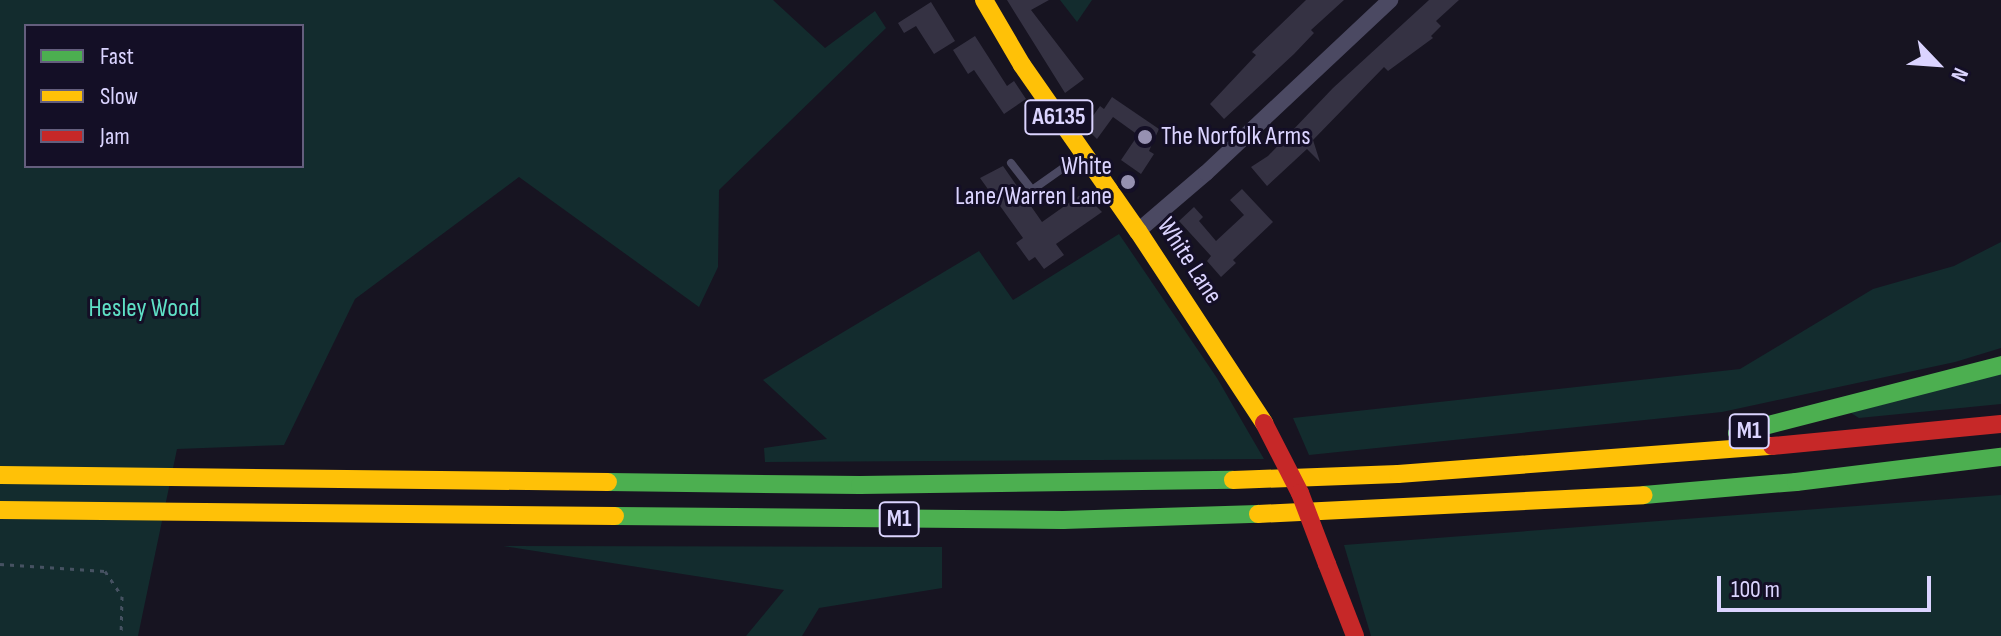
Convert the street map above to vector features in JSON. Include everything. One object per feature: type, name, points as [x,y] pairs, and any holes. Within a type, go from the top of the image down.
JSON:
[{"type":"main road","name":"White Lane","points":[[984,0],[1022,65],[1138,231],[1264,423],[1300,493],[1355,636]]},
{"type":"main road","name":"M1","points":[[1492,467],[1747,432],[2001,365]]},
{"type":"main road","name":"M1","points":[[0,475],[860,485],[1144,482],[1492,467],[1777,447],[2001,424]]},
{"type":"main road","name":"M1","points":[[1796,482],[2001,457]]},
{"type":"main road","name":"M1","points":[[0,510],[1063,520],[1393,510],[1796,482],[2001,476]]},
{"type":"street","points":[[1138,231],[1206,173],[1390,0]]},
{"type":"lane","points":[[1011,163],[1032,190],[1084,153]]},
{"type":"path","points":[[0,564],[105,571],[122,596],[121,636]]},
{"type":"green space","name":"Hesley Wood","points":[[0,0],[773,0],[825,48],[875,11],[886,28],[719,190],[718,267],[699,307],[519,177],[355,299],[284,445],[177,449],[138,636],[0,636]]},
{"type":"green space","points":[[1060,0],[1092,0],[1077,22]]},
{"type":"green space","points":[[1119,234],[1217,378],[1264,459],[765,462],[764,448],[827,439],[763,380],[979,251],[1013,300]]},
{"type":"green space","points":[[2001,242],[2001,348],[1955,362],[1722,412],[1309,455],[1293,418],[1740,369],[1873,289],[1954,266]]},
{"type":"green space","points":[[2001,372],[2001,404],[1859,418],[1851,413]]},
{"type":"green space","points":[[2001,495],[2001,636],[1371,636],[1344,545]]},
{"type":"green space","points":[[503,546],[942,547],[942,588],[819,608],[802,636],[746,636],[784,590]]},
{"type":"building","points":[[1007,0],[1049,0],[1031,10],[1084,79],[1065,93]]},
{"type":"building","points":[[1306,0],[1344,0],[1311,30],[1314,33],[1294,54],[1224,119],[1210,104],[1256,55],[1252,52]]},
{"type":"building","points":[[1429,0],[1459,0],[1436,21],[1441,26],[1431,36],[1433,38],[1388,71],[1384,67],[1313,140],[1320,162],[1307,149],[1267,186],[1251,167],[1268,156],[1333,88]]},
{"type":"building","points":[[931,2],[955,41],[934,54],[916,26],[904,33],[898,23]]},
{"type":"building","points":[[975,36],[1007,86],[1014,81],[1026,99],[1004,114],[974,70],[968,74],[953,50]]},
{"type":"building","name":"The Norfolk Arms","points":[[1112,97],[1159,129],[1149,151],[1154,154],[1141,174],[1121,160],[1138,135],[1113,117],[1097,139],[1085,127],[1100,106],[1104,109]]},
{"type":"building","points":[[1003,166],[1042,222],[1083,193],[1102,212],[1056,244],[1064,255],[1044,269],[1035,257],[1029,261],[1016,243],[1023,238],[980,178]]},
{"type":"building","points":[[1242,189],[1273,222],[1233,260],[1236,263],[1221,277],[1207,261],[1211,256],[1179,221],[1194,207],[1203,217],[1199,221],[1216,241],[1244,215],[1230,200]]},
{"type":"traffic: fast","points":[[1737,433],[2001,365]]},
{"type":"traffic: fast","points":[[1644,495],[1796,482],[2001,457]]},
{"type":"traffic: fast","points":[[608,482],[860,485],[1233,480]]},
{"type":"traffic: fast","points":[[615,516],[1063,520],[1258,514]]},
{"type":"traffic: slow","points":[[984,0],[1022,65],[1138,231],[1264,423]]},
{"type":"traffic: slow","points":[[1233,480],[1398,474],[1772,446]]},
{"type":"traffic: slow","points":[[0,475],[608,482]]},
{"type":"traffic: slow","points":[[1258,514],[1644,495]]},
{"type":"traffic: slow","points":[[0,510],[615,516]]},
{"type":"traffic: jam","points":[[1264,423],[1300,493],[1327,564]]},
{"type":"traffic: jam","points":[[1772,446],[2001,424]]},
{"type":"traffic: jam","points":[[1327,564],[1355,636]]},
{"type":"place","name":"The Norfolk Arms","points":[[1145,137]]},
{"type":"place","name":"White Lane/Warren Lane","points":[[1128,182]]}]
